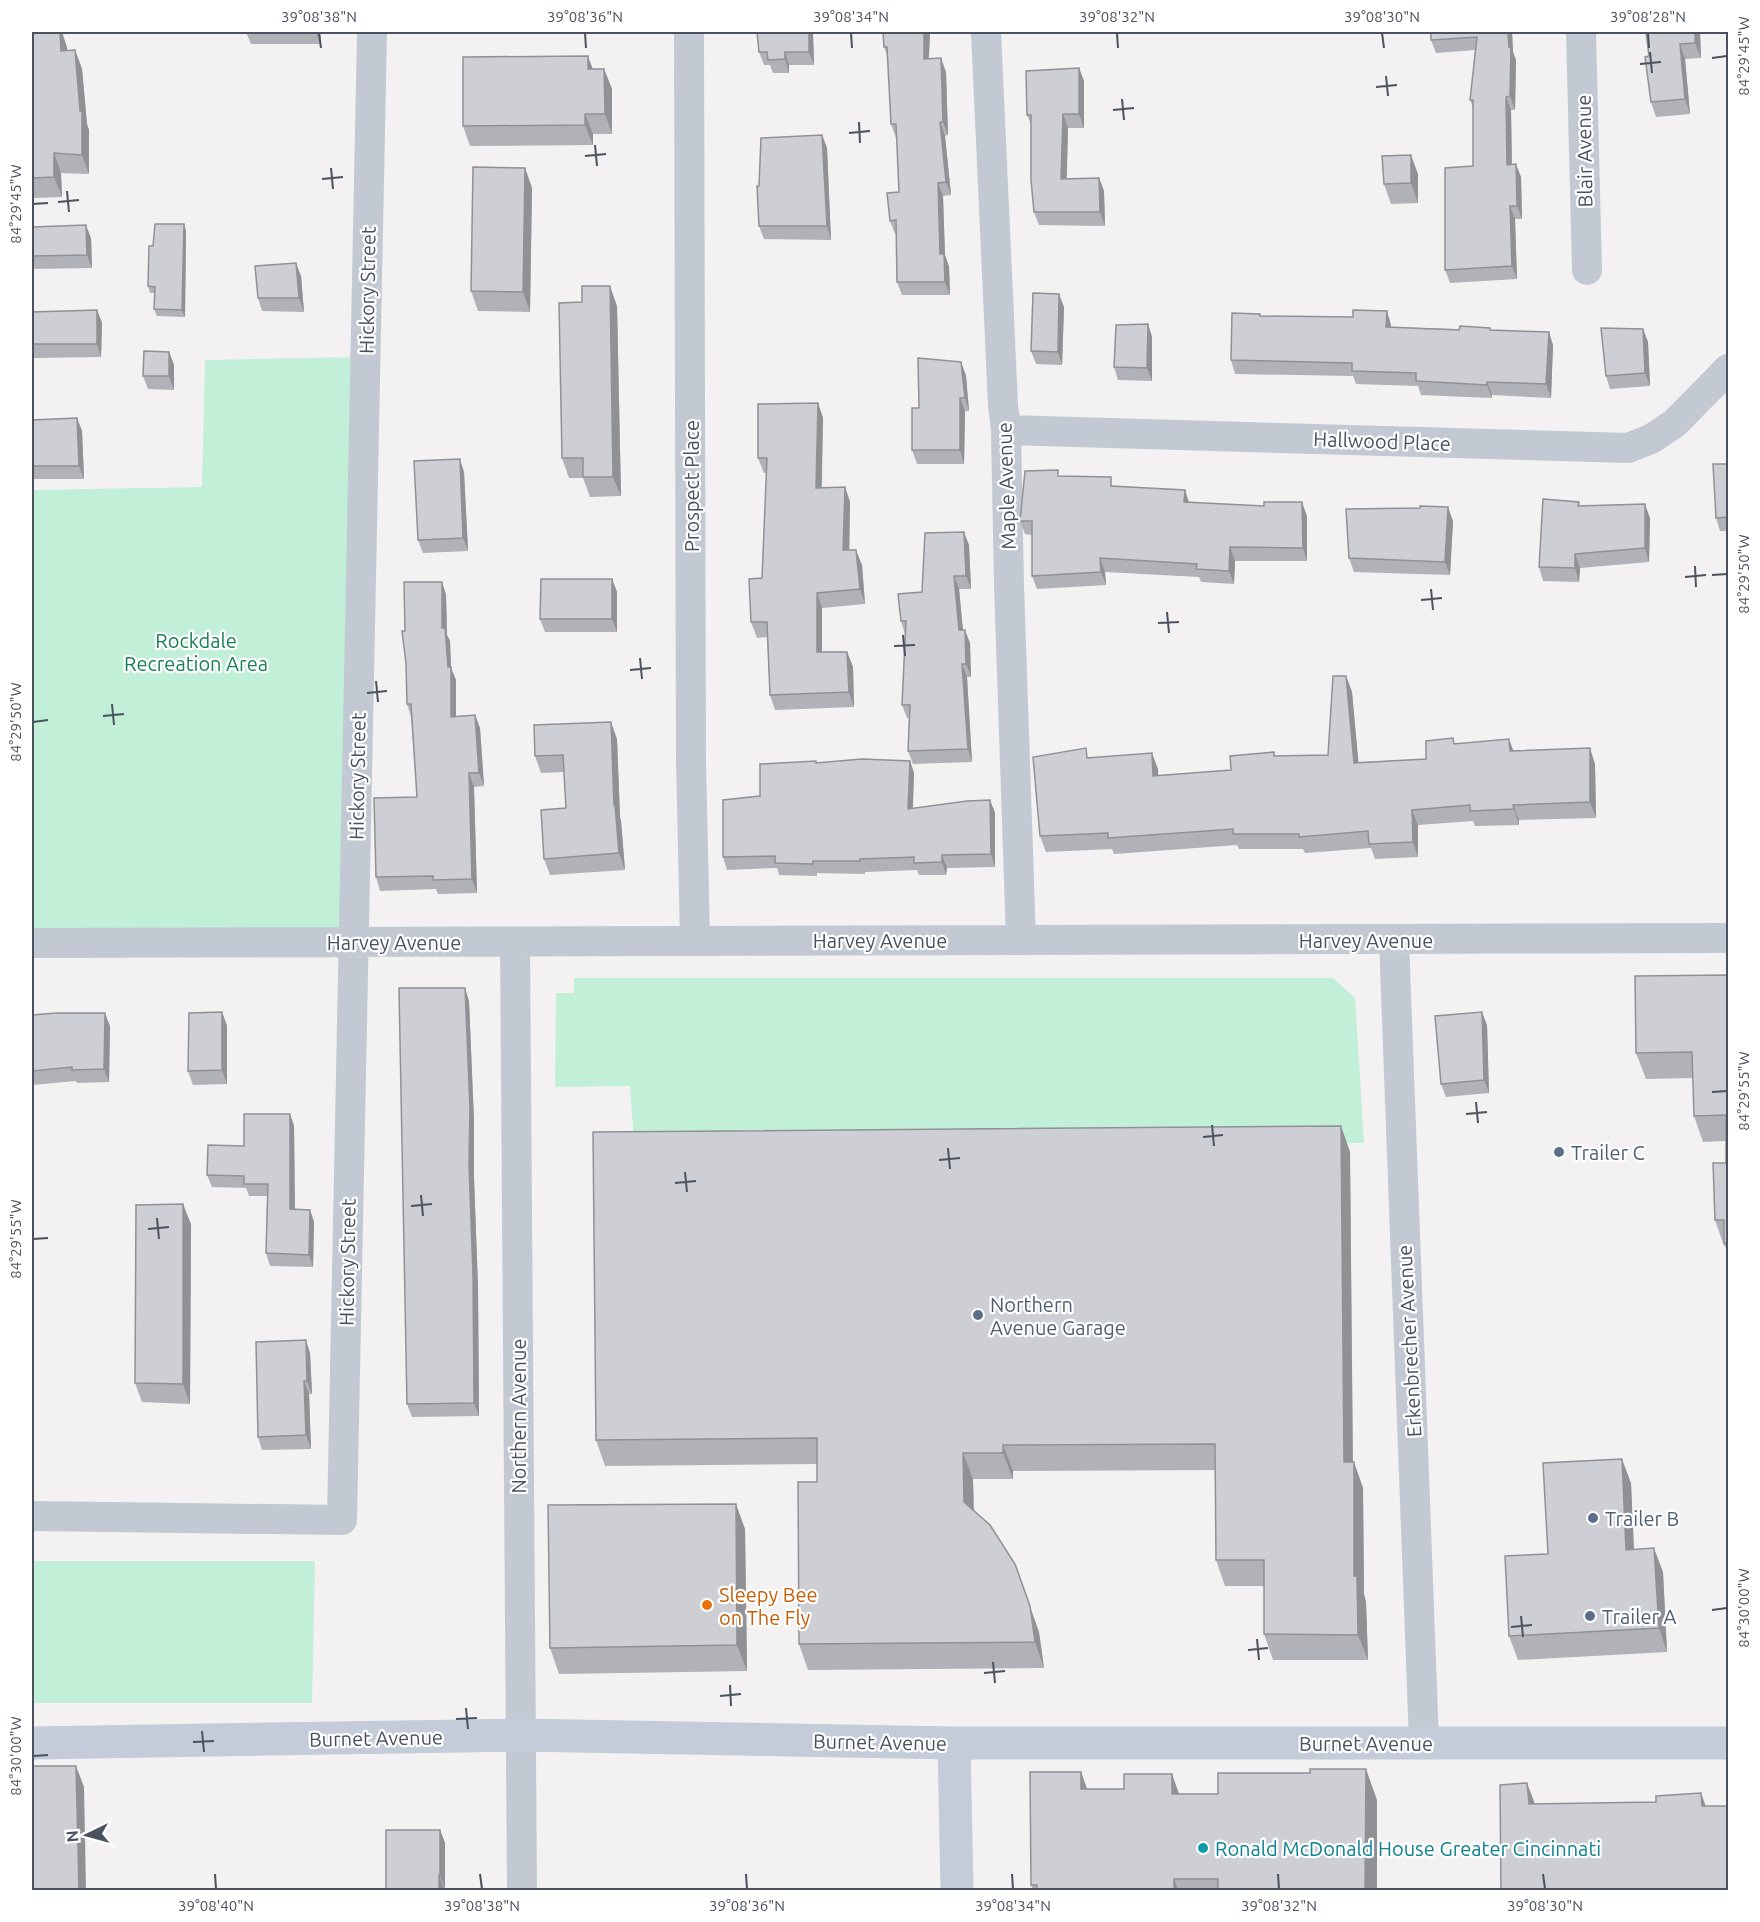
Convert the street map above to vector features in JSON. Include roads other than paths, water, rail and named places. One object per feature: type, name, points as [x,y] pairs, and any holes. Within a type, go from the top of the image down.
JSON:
[{"type":"street","name":"Hickory Street","points":[[32,1516],[342,1520],[372,32]]},
{"type":"street","name":"Prospect Place","points":[[689,32],[691,749],[695,940]]},
{"type":"street","name":"Maple Avenue","points":[[987,32],[1002,393],[1006,430],[1021,940]]},
{"type":"street","name":"Blair Avenue","points":[[1581,32],[1587,270]]},
{"type":"street","name":"Hallwood Place","points":[[1006,430],[1628,448],[1651,439],[1675,423],[1728,369]]},
{"type":"street","name":"Harvey Avenue","points":[[32,943],[1728,938]]},
{"type":"street","name":"Erkenbrecher Avenue","points":[[1394,940],[1424,1742]]},
{"type":"street","name":"Northern Avenue","points":[[515,942],[522,1890]]},
{"type":"street","name":"Burnet Avenue","points":[[32,1743],[520,1735],[954,1743],[1728,1743]]},
{"type":"street","points":[[954,1743],[957,1890]]},
{"type":"place","name":"Trailer C","points":[[1559,1152]]},
{"type":"place","name":"Northern Avenue Garage","points":[[978,1315]]},
{"type":"place","name":"Trailer B","points":[[1593,1518]]},
{"type":"place","name":"Sleepy Bee on The Fly","points":[[707,1605]]},
{"type":"place","name":"Trailer A","points":[[1590,1616]]},
{"type":"place","name":"Ronald McDonald House Greater Cincinnati","points":[[1203,1848]]},
{"type":"park label","name":"Rockdale Recreation Area","points":[[196,652]]}]
